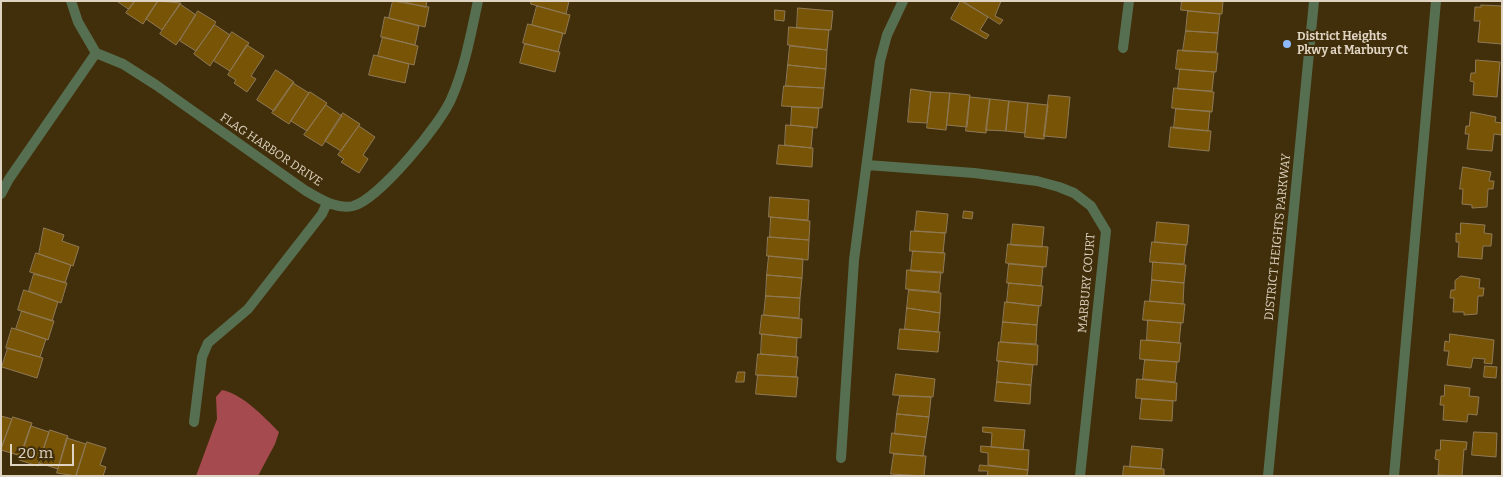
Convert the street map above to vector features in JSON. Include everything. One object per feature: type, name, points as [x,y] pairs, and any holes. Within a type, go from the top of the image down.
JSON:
[{"type":"street","points":[[1,194],[9,179],[96,53],[78,22],[71,1]]},
{"type":"street","name":"FLAG HARBOR DRIVE","points":[[96,53],[123,64],[156,85],[289,179],[327,203],[352,206],[372,194],[406,162],[438,121],[455,90],[466,55],[478,1]]},
{"type":"street","points":[[841,458],[854,260],[868,165],[880,60],[887,35],[903,1]]},
{"type":"street","points":[[1123,48],[1129,1]]},
{"type":"street","name":"DISTRICT HEIGHTS PARKWAY","points":[[1268,476],[1314,1]]},
{"type":"street","points":[[1394,476],[1436,1]]},
{"type":"street","name":"MARBURY COURT","points":[[868,165],[974,173],[1037,181],[1074,193],[1092,206],[1106,231],[1080,476]]},
{"type":"street","points":[[194,422],[202,357],[208,343],[248,309],[322,214],[327,203]]},
{"type":"shaded area","points":[[222,390],[245,401],[279,432],[275,444],[258,476],[196,476],[217,419],[216,397]]},
{"type":"building","points":[[117,1],[135,1],[129,9]]},
{"type":"building","points":[[135,1],[158,1],[143,24],[126,13]]},
{"type":"building","points":[[158,1],[181,3],[162,30],[146,19]]},
{"type":"building","points":[[393,1],[429,7],[425,27],[389,18]]},
{"type":"building","points":[[401,1],[427,1],[426,7]]},
{"type":"building","points":[[531,1],[569,1],[566,14],[531,4]]},
{"type":"building","points":[[961,1],[988,17],[980,30],[989,35],[986,39],[951,19]]},
{"type":"building","points":[[963,1],[1001,1],[995,16],[1003,20],[1000,24]]},
{"type":"building","points":[[1182,1],[1223,1],[1222,14],[1181,10]]},
{"type":"building","points":[[180,4],[196,15],[176,45],[160,34]]},
{"type":"building","points":[[1481,5],[1502,6],[1502,44],[1478,42],[1480,21],[1474,21],[1475,7],[1481,7]]},
{"type":"building","points":[[537,6],[570,15],[565,34],[532,25]]},
{"type":"building","points":[[798,8],[833,11],[831,30],[797,28]]},
{"type":"building","points":[[775,10],[785,11],[784,21],[775,20]]},
{"type":"building","points":[[198,11],[216,22],[196,51],[180,41]]},
{"type":"building","points":[[1188,11],[1220,14],[1218,33],[1186,31]]},
{"type":"building","points":[[385,17],[419,26],[415,45],[381,37]]},
{"type":"building","points":[[528,24],[563,33],[558,52],[523,43]]},
{"type":"building","points":[[215,25],[230,35],[210,66],[194,54]]},
{"type":"building","points":[[789,27],[829,30],[827,50],[788,45]]},
{"type":"building","points":[[1186,31],[1218,33],[1216,52],[1183,51]]},
{"type":"building","points":[[232,32],[249,43],[230,71],[214,61]]},
{"type":"building","points":[[383,37],[418,46],[414,65],[378,56]]},
{"type":"building","points":[[525,44],[560,52],[555,72],[520,63]]},
{"type":"building","points":[[247,45],[264,56],[251,76],[256,79],[247,92],[234,83],[236,80],[228,75]]},
{"type":"building","points":[[790,46],[827,50],[826,69],[788,65]]},
{"type":"building","points":[[1178,50],[1218,53],[1216,72],[1176,69]]},
{"type":"building","points":[[374,55],[409,64],[405,83],[369,75]]},
{"type":"building","points":[[1476,60],[1500,62],[1497,97],[1473,95],[1474,82],[1470,81],[1471,73],[1475,73]]},
{"type":"building","points":[[788,65],[826,69],[824,88],[786,86]]},
{"type":"building","points":[[1180,69],[1214,72],[1212,91],[1178,89]]},
{"type":"building","points":[[276,70],[294,82],[274,111],[257,100]]},
{"type":"building","points":[[293,83],[309,93],[289,124],[272,113]]},
{"type":"building","points":[[784,86],[824,88],[822,108],[782,106]]},
{"type":"building","points":[[1174,88],[1214,92],[1212,112],[1172,108]]},
{"type":"building","points":[[911,89],[931,92],[927,123],[908,122]]},
{"type":"building","points":[[310,92],[327,103],[307,131],[291,121]]},
{"type":"building","points":[[931,92],[950,93],[946,130],[927,128]]},
{"type":"building","points":[[950,93],[970,95],[967,127],[947,125]]},
{"type":"building","points":[[1049,95],[1070,97],[1066,138],[1044,136]]},
{"type":"building","points":[[970,97],[990,99],[986,133],[966,131]]},
{"type":"building","points":[[990,99],[1009,101],[1006,131],[986,130]]},
{"type":"building","points":[[1009,101],[1028,103],[1025,133],[1006,131]]},
{"type":"building","points":[[1028,103],[1048,105],[1044,139],[1025,137]]},
{"type":"building","points":[[326,105],[342,116],[322,146],[304,135]]},
{"type":"building","points":[[792,107],[819,108],[817,128],[791,125]]},
{"type":"building","points":[[1176,109],[1210,111],[1208,131],[1174,128]]},
{"type":"building","points":[[1471,112],[1496,117],[1495,122],[1502,123],[1502,135],[1494,134],[1492,151],[1467,149],[1469,134],[1465,134],[1466,126],[1469,126]]},
{"type":"building","points":[[343,113],[360,124],[341,151],[325,141]]},
{"type":"building","points":[[786,125],[813,127],[811,148],[785,145]]},
{"type":"building","points":[[359,126],[375,137],[363,155],[368,159],[359,173],[341,162],[344,159],[338,155]]},
{"type":"building","points":[[1171,127],[1211,131],[1209,151],[1169,147]]},
{"type":"building","points":[[779,145],[813,148],[812,167],[777,164]]},
{"type":"building","points":[[1463,167],[1491,172],[1489,181],[1494,181],[1493,189],[1488,189],[1487,207],[1472,208],[1472,205],[1462,204],[1463,189],[1460,189]]},
{"type":"building","points":[[770,197],[809,200],[808,220],[769,217]]},
{"type":"building","points":[[917,211],[948,214],[946,233],[915,231]]},
{"type":"building","points":[[964,211],[973,212],[972,219],[963,218]]},
{"type":"building","points":[[771,217],[810,221],[809,240],[770,237]]},
{"type":"building","points":[[1157,222],[1189,225],[1187,245],[1155,242]]},
{"type":"building","points":[[1461,223],[1485,225],[1484,233],[1492,234],[1491,246],[1483,246],[1482,259],[1458,257],[1459,242],[1456,242],[1456,233],[1460,234]]},
{"type":"building","points":[[1013,224],[1044,227],[1042,247],[1011,245]]},
{"type":"building","points":[[44,228],[64,235],[62,241],[79,247],[73,266],[39,254]]},
{"type":"building","points":[[911,231],[945,233],[943,253],[910,251]]},
{"type":"building","points":[[768,237],[809,240],[808,260],[767,256]]},
{"type":"building","points":[[1152,242],[1186,245],[1184,264],[1150,262]]},
{"type":"building","points":[[1008,244],[1048,247],[1046,267],[1006,263]]},
{"type":"building","points":[[913,251],[945,253],[943,273],[911,271]]},
{"type":"building","points":[[36,253],[71,265],[65,283],[30,272]]},
{"type":"building","points":[[769,256],[803,259],[802,278],[767,275]]},
{"type":"building","points":[[1153,262],[1186,265],[1184,283],[1152,280]]},
{"type":"building","points":[[1009,264],[1043,267],[1041,286],[1007,283]]},
{"type":"building","points":[[907,270],[941,272],[939,292],[906,289]]},
{"type":"building","points":[[34,274],[67,283],[61,303],[29,291]]},
{"type":"building","points":[[767,275],[802,278],[800,298],[766,296]]},
{"type":"building","points":[[1461,276],[1480,279],[1479,288],[1484,288],[1483,296],[1478,296],[1477,314],[1464,315],[1464,312],[1453,312],[1454,298],[1450,298],[1451,290],[1455,290],[1455,281]]},
{"type":"building","points":[[1152,280],[1184,283],[1183,304],[1150,301]]},
{"type":"building","points":[[1009,283],[1043,286],[1041,306],[1007,302]]},
{"type":"building","points":[[24,290],[58,302],[52,321],[18,310]]},
{"type":"building","points":[[909,290],[941,293],[940,313],[907,308]]},
{"type":"building","points":[[766,296],[800,298],[799,318],[764,315]]},
{"type":"building","points":[[1145,301],[1185,304],[1183,323],[1143,320]]},
{"type":"building","points":[[1005,302],[1039,306],[1037,325],[1003,322]]},
{"type":"building","points":[[907,308],[940,313],[938,332],[905,329]]},
{"type":"building","points":[[22,311],[54,321],[48,340],[16,329]]},
{"type":"building","points":[[762,315],[802,319],[801,338],[760,334]]},
{"type":"building","points":[[1148,320],[1181,323],[1179,343],[1147,340]]},
{"type":"building","points":[[1003,322],[1037,325],[1036,344],[1001,342]]},
{"type":"building","points":[[12,328],[46,339],[40,357],[6,348]]},
{"type":"building","points":[[900,329],[940,332],[938,352],[898,349]]},
{"type":"building","points":[[762,334],[797,338],[796,357],[761,354]]},
{"type":"building","points":[[1450,334],[1494,340],[1492,364],[1484,363],[1485,359],[1473,358],[1471,368],[1447,365],[1449,351],[1444,351],[1445,341],[1449,342]]},
{"type":"building","points":[[1141,340],[1181,343],[1179,362],[1140,359]]},
{"type":"building","points":[[999,342],[1038,345],[1037,365],[997,361]]},
{"type":"building","points":[[8,348],[43,358],[37,378],[2,367]]},
{"type":"building","points":[[758,354],[798,357],[796,377],[756,375]]},
{"type":"building","points":[[1145,360],[1177,362],[1175,382],[1143,379]]},
{"type":"building","points":[[999,361],[1033,365],[1031,385],[997,382]]},
{"type":"building","points":[[1485,366],[1497,367],[1496,378],[1484,377]]},
{"type":"building","points":[[738,372],[745,372],[744,382],[736,382]]},
{"type":"building","points":[[896,374],[935,379],[933,397],[893,395]]},
{"type":"building","points":[[758,375],[798,377],[796,397],[756,394]]},
{"type":"building","points":[[1137,379],[1177,383],[1176,401],[1136,398]]},
{"type":"building","points":[[997,382],[1031,385],[1030,404],[995,401]]},
{"type":"building","points":[[1445,385],[1470,388],[1469,396],[1479,397],[1477,415],[1468,414],[1467,422],[1443,420],[1444,405],[1440,405],[1441,396],[1444,396]]},
{"type":"building","points":[[900,396],[931,397],[929,417],[897,414]]},
{"type":"building","points":[[1142,399],[1173,401],[1172,421],[1140,419]]},
{"type":"building","points":[[897,414],[929,417],[926,437],[895,434]]},
{"type":"building","points":[[1,416],[12,419],[1,449]]},
{"type":"building","points":[[13,417],[32,423],[21,456],[1,450]]},
{"type":"building","points":[[31,426],[49,432],[38,466],[19,460]]},
{"type":"building","points":[[983,427],[1025,430],[1023,450],[991,447],[992,433],[983,432]]},
{"type":"building","points":[[50,430],[68,436],[58,469],[39,463]]},
{"type":"building","points":[[1474,432],[1497,433],[1496,457],[1472,455]]},
{"type":"building","points":[[892,433],[926,437],[923,456],[890,453]]},
{"type":"building","points":[[67,438],[86,444],[76,476],[57,473]]},
{"type":"building","points":[[1441,440],[1467,442],[1466,450],[1464,449],[1462,476],[1438,475],[1439,460],[1435,459],[1436,450],[1440,450]]},
{"type":"building","points":[[87,442],[106,448],[100,465],[106,467],[103,476],[76,476]]},
{"type":"building","points":[[981,446],[1029,450],[1028,470],[988,465],[988,453],[981,452]]},
{"type":"building","points":[[1132,446],[1163,449],[1161,469],[1130,467]]},
{"type":"building","points":[[894,454],[926,456],[924,476],[891,474]]},
{"type":"building","points":[[980,465],[1028,470],[1027,476],[987,476],[988,471],[979,471]]},
{"type":"building","points":[[1124,466],[1164,469],[1164,476],[1123,476]]},
{"type":"place","name":"District Heights Pkwy at Marbury Ct","points":[[1287,44]]}]
